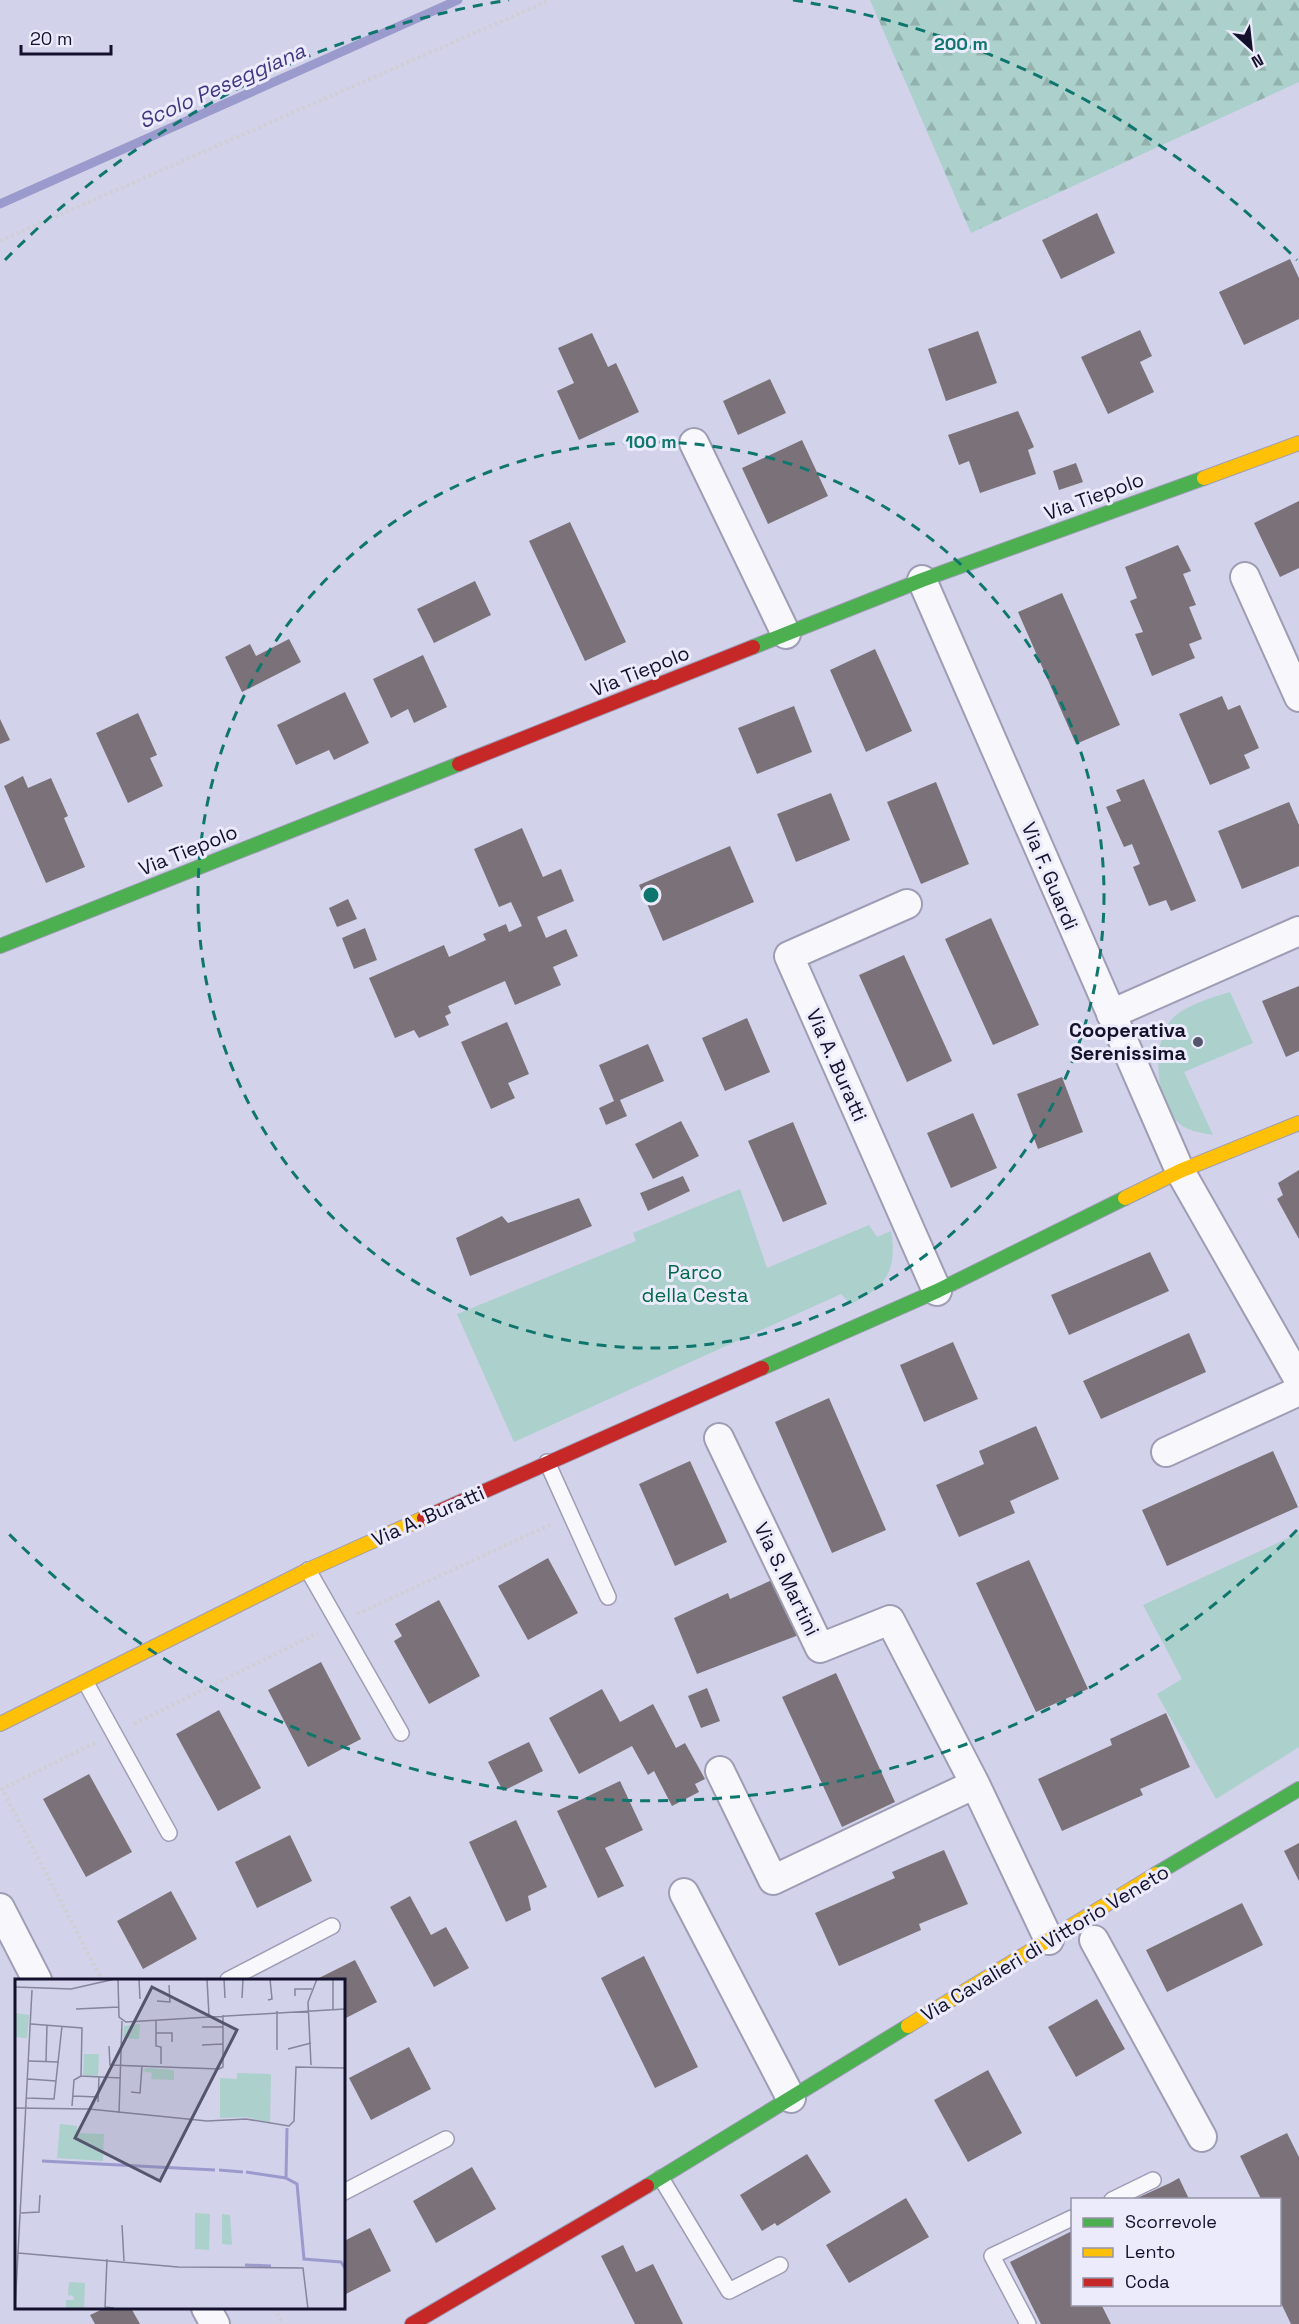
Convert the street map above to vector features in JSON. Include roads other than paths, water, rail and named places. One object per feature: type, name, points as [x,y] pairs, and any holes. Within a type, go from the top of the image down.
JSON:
[{"type":"street","points":[[694,443],[786,634]]},
{"type":"street","name":"Via Tiepolo","points":[[0,946],[922,580],[1299,443]]},
{"type":"street","points":[[1245,577],[1288,643],[1299,697]]},
{"type":"street","name":"Via F. Guardi","points":[[922,580],[1180,1171],[1299,1380]]},
{"type":"street","name":"Via A. Buratti","points":[[907,904],[789,956],[936,1291]]},
{"type":"street","points":[[1111,1014],[1299,931]]},
{"type":"street","points":[[1180,1171],[1299,1123]]},
{"type":"street","name":"Via A. Buratti","points":[[0,1724],[308,1570],[936,1291],[1180,1171]]},
{"type":"street","points":[[1166,1452],[1299,1391]]},
{"type":"street","name":"Via S. Martini","points":[[719,1438],[820,1648],[890,1620],[975,1784],[1049,1940]]},
{"type":"street","points":[[720,1770],[773,1880],[975,1784]]},
{"type":"street","name":"Via Cavalieri di Vittorio Veneto","points":[[426,2320],[1299,1789]]},
{"type":"street","points":[[684,1893],[791,2098]]},
{"type":"street","points":[[0,1908],[36,1979]]},
{"type":"street","points":[[1094,1940],[1202,2137]]},
{"type":"street","points":[[207,2309],[215,2324]]},
{"type":"lane","points":[[547,1462],[608,1597]]},
{"type":"lane","points":[[308,1570],[401,1733]]},
{"type":"lane","points":[[86,1683],[169,1833]]},
{"type":"lane","points":[[230,1979],[332,1926]]},
{"type":"lane","points":[[345,2191],[446,2139]]},
{"type":"lane","points":[[661,2178],[729,2291],[780,2265]]},
{"type":"lane","points":[[1114,2198],[1154,2180]]},
{"type":"lane","points":[[1028,2324],[992,2256],[1071,2218]]},
{"type":"waterway","name":"Scolo Peseggiana","points":[[0,204],[458,0]]},
{"type":"place","name":"Cooperativa Serenissima","points":[[1198,1042]]},
{"type":"park label","name":"Parco della Cesta","points":[[695,1284]]}]
